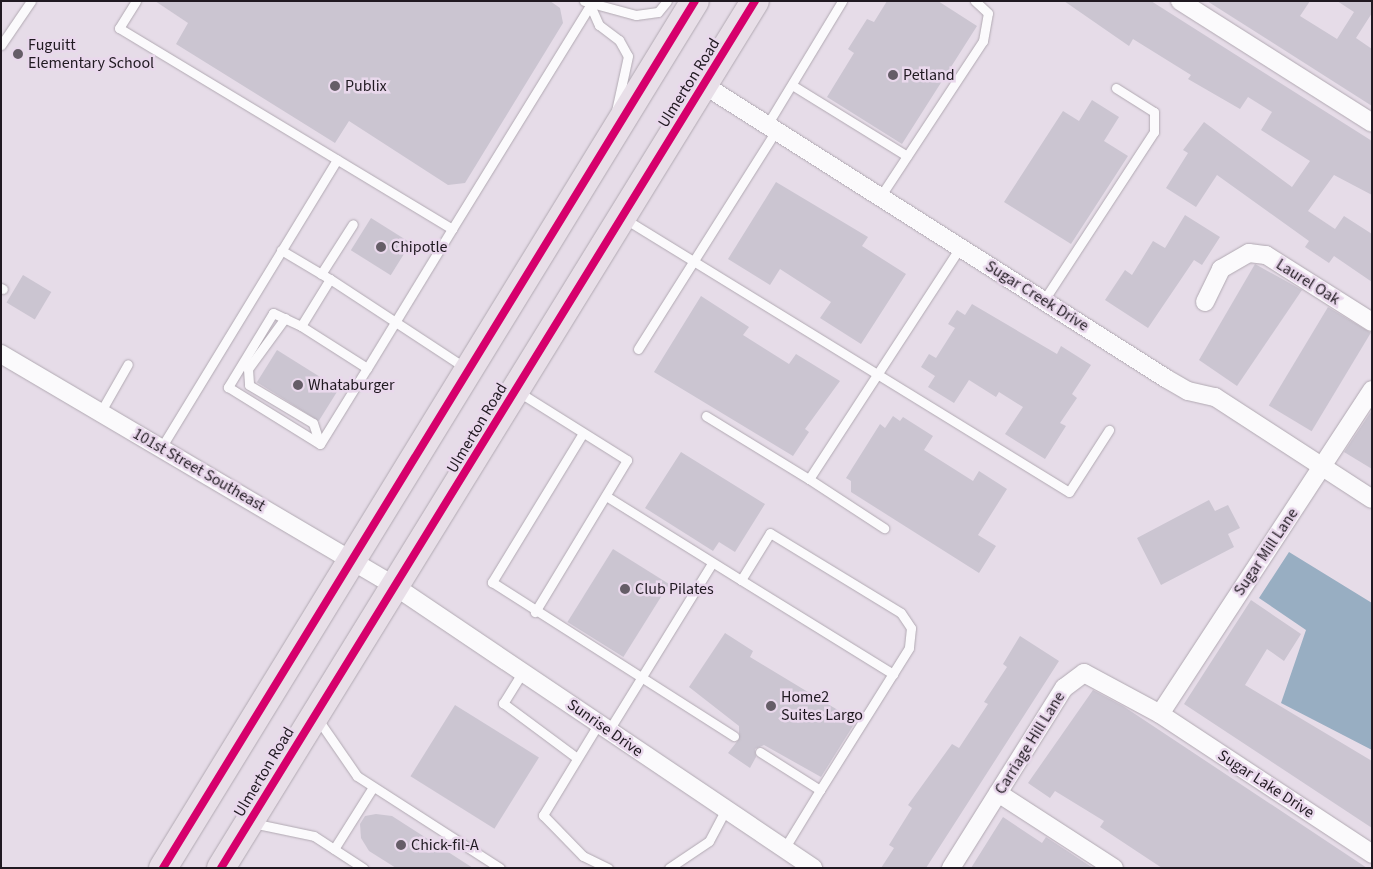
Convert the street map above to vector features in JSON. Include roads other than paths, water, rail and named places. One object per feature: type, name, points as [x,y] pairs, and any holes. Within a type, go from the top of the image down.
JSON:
[{"type":"main road","points":[[163,868],[695,1]]},
{"type":"main road","name":"Ulmerton Road","points":[[221,868],[315,714],[396,587],[755,1]]},
{"type":"street","points":[[1180,1],[1372,123]]},
{"type":"street","name":"Sugar Creek Drive","points":[[704,85],[1188,391],[1215,397],[1372,499]]},
{"type":"street","name":"Laurel Oak","points":[[1205,302],[1221,269],[1249,253],[1266,256],[1372,322]]},
{"type":"street","name":"101st Street Southeast","points":[[1,354],[396,587]]},
{"type":"street","name":"Sugar Mill Lane","points":[[1160,714],[1372,390]]},
{"type":"street","name":"Sunrise Drive","points":[[396,587],[725,811],[814,868]]},
{"type":"street","name":"Carriage Hill Lane","points":[[951,868],[1064,688],[1084,673],[1160,714]]},
{"type":"street","name":"Sugar Lake Drive","points":[[1160,714],[1372,854]]},
{"type":"street","points":[[998,793],[1114,868]]},
{"type":"lane","points":[[1,45],[31,1]]},
{"type":"lane","points":[[136,1],[119,28],[452,229]]},
{"type":"lane","points":[[589,2],[611,5],[636,15],[658,12],[667,1]]},
{"type":"lane","points":[[638,349],[771,128],[792,85],[842,1]]},
{"type":"lane","points":[[880,197],[983,41],[990,24],[988,13],[975,1]]},
{"type":"lane","points":[[589,2],[599,25],[619,40],[628,56],[612,137]]},
{"type":"lane","points":[[320,444],[589,2]]},
{"type":"lane","points":[[792,85],[907,156]]},
{"type":"lane","points":[[1044,300],[1154,132],[1154,112],[1116,88]]},
{"type":"lane","points":[[161,448],[338,160]]},
{"type":"lane","points":[[622,218],[1069,492],[1109,430]]},
{"type":"lane","points":[[301,326],[353,224]]},
{"type":"lane","points":[[809,479],[960,247]]},
{"type":"lane","points":[[281,250],[325,277],[394,325],[470,370]]},
{"type":"lane","points":[[320,444],[228,387],[273,312],[301,326],[367,368]]},
{"type":"lane","points":[[285,318],[248,369],[249,385],[313,423],[320,444]]},
{"type":"lane","points":[[100,413],[128,364]]},
{"type":"lane","points":[[516,391],[627,460],[536,612]]},
{"type":"lane","points":[[706,416],[809,479],[884,528]]},
{"type":"lane","points":[[583,433],[492,582],[536,612],[734,736]]},
{"type":"lane","points":[[606,496],[893,674]]},
{"type":"lane","points":[[741,580],[770,533],[901,613],[910,628],[909,648],[784,849]]},
{"type":"lane","points":[[608,868],[582,856],[543,814],[577,758],[604,727],[641,678],[712,563]]},
{"type":"lane","points":[[522,673],[503,704],[577,758]]},
{"type":"lane","points":[[315,714],[357,776],[500,868]]},
{"type":"lane","points":[[760,752],[820,790]]},
{"type":"lane","points":[[334,849],[373,787]]},
{"type":"lane","points":[[670,868],[709,841],[725,811]]},
{"type":"lane","points":[[249,823],[314,836],[363,868]]},
{"type":"water","points":[[1289,552],[1372,603],[1372,750],[1281,703],[1306,630],[1259,598]]},
{"type":"place","name":"Fuguitt Elementary School","points":[[18,54]]},
{"type":"place","name":"Petland","points":[[893,75]]},
{"type":"place","name":"Publix","points":[[335,86]]},
{"type":"place","name":"Chipotle","points":[[381,247]]},
{"type":"place","name":"Whataburger","points":[[298,385]]},
{"type":"place","name":"Club Pilates","points":[[625,589]]},
{"type":"place","name":"Home2 Suites Largo","points":[[771,706]]},
{"type":"place","name":"Chick-fil-A","points":[[401,845]]}]
